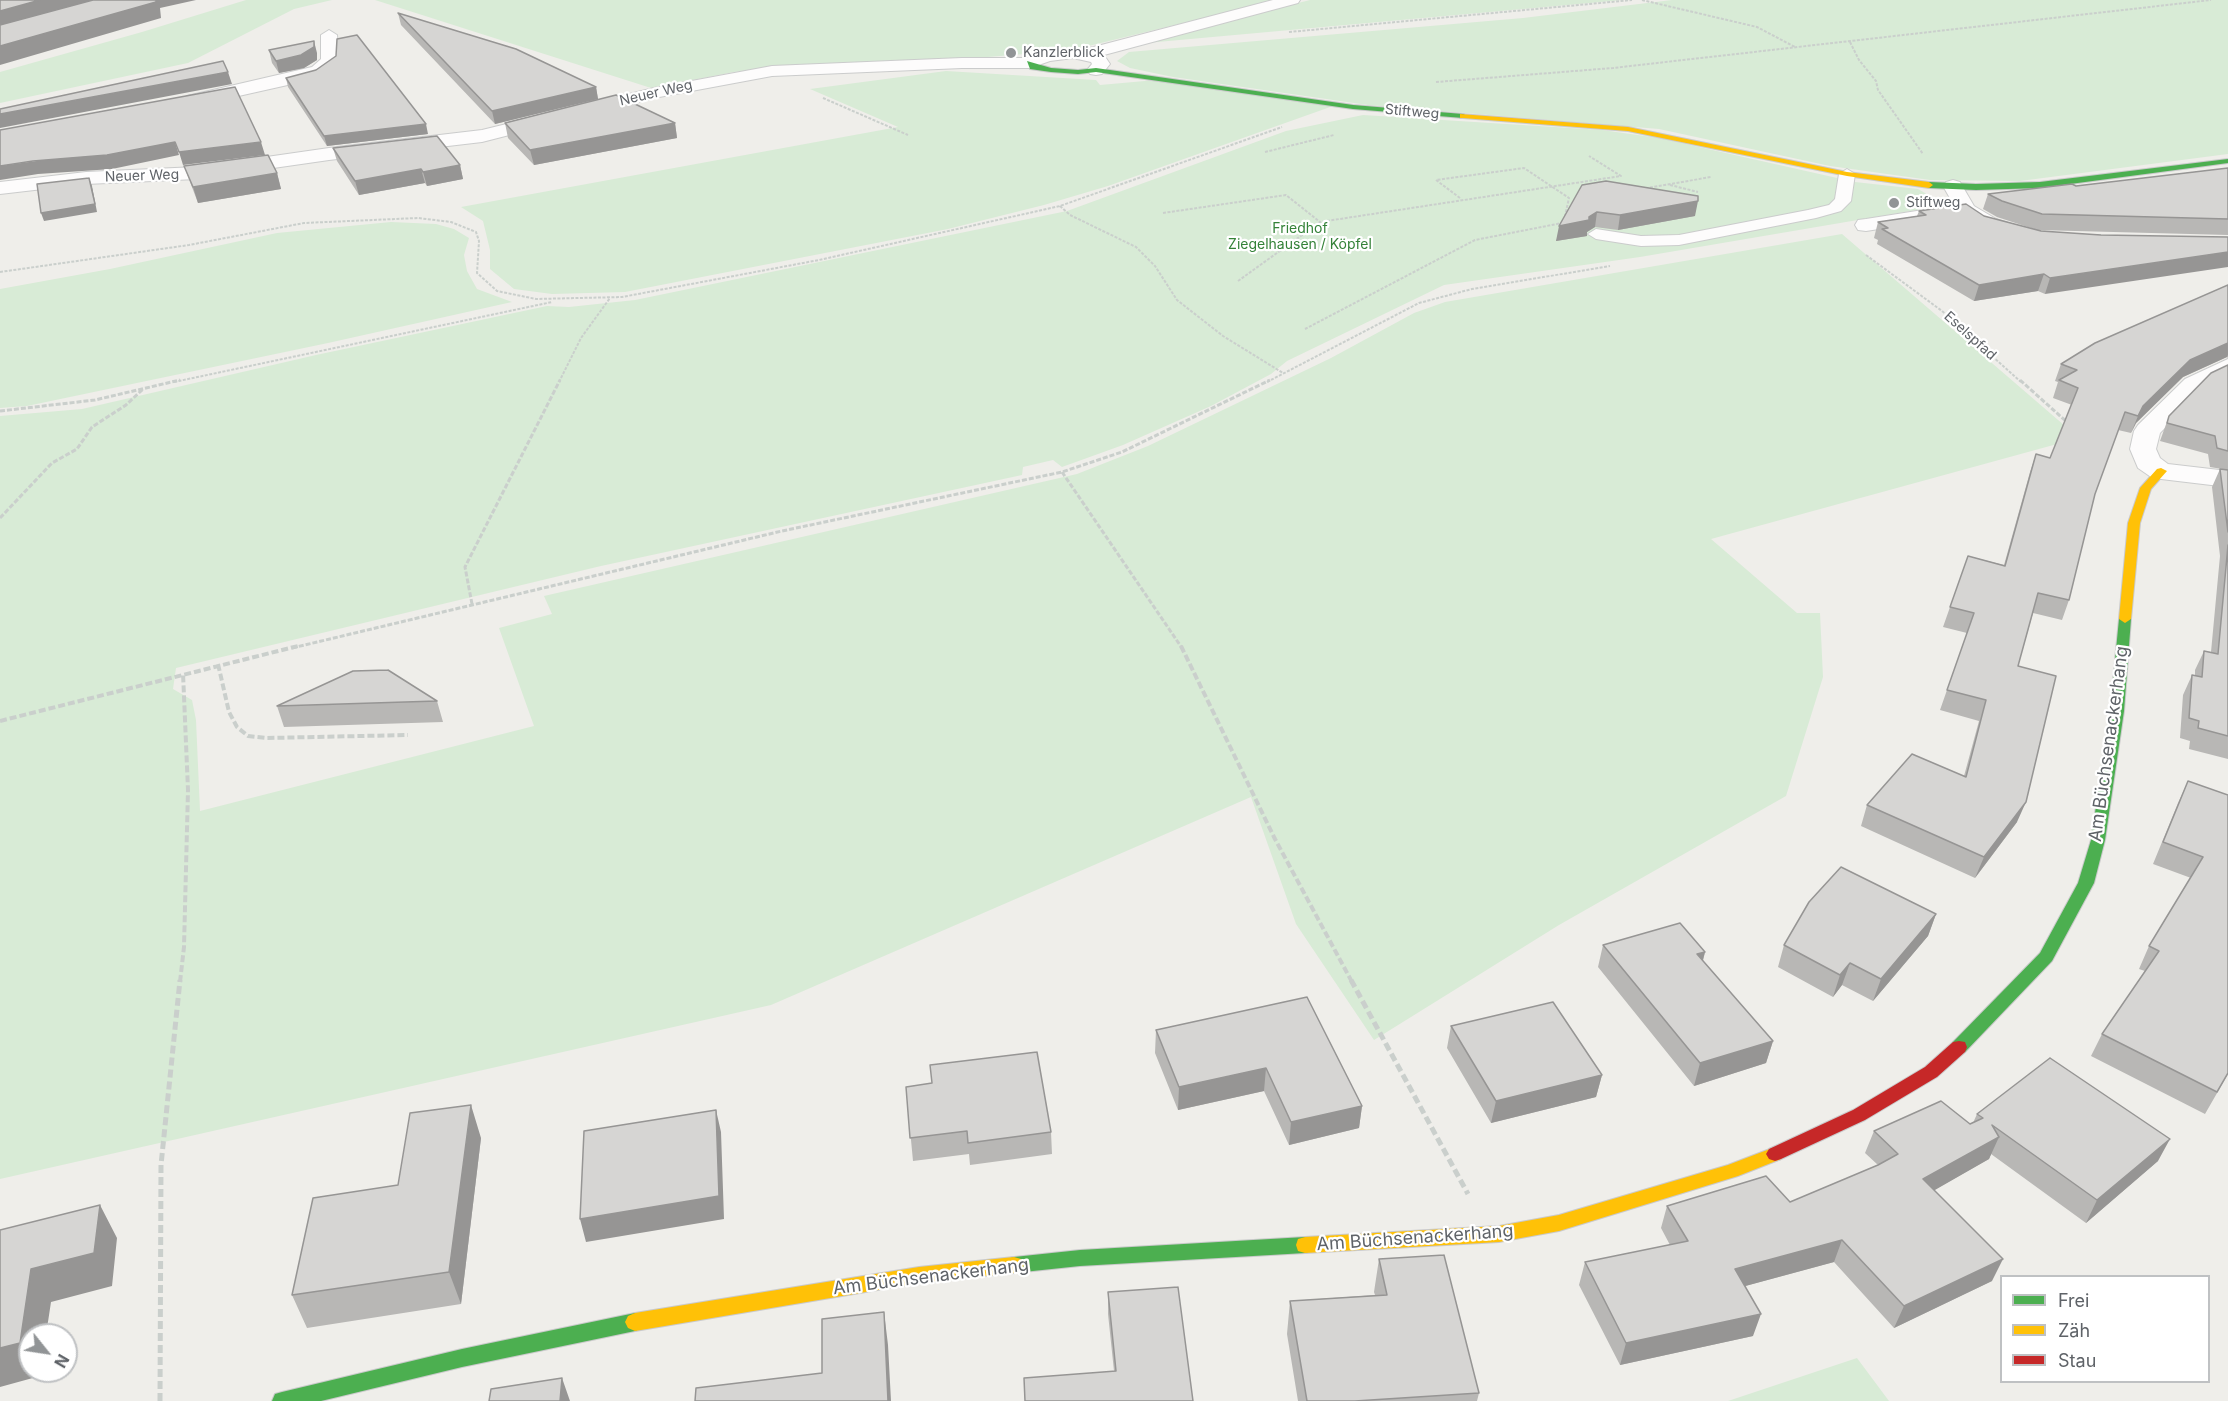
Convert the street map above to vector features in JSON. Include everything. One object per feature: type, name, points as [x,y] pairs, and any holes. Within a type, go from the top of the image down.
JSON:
[{"type":"street","name":"Stiftweg","points":[[1092,62],[1292,0]]},
{"type":"street","points":[[174,104],[291,80],[318,71],[330,59],[329,35]]},
{"type":"street","name":"Stiftweg","points":[[1030,63],[1054,55],[1353,107],[1640,131],[1847,174],[1953,186],[2040,185],[2228,161]]},
{"type":"street","name":"Neuer Weg","points":[[0,188],[86,178],[197,173],[329,154],[482,136],[687,85],[746,75],[793,70],[962,63],[1030,63]]},
{"type":"street","points":[[1953,186],[1966,210],[1988,224],[2020,234]]},
{"type":"street","points":[[1866,225],[1966,210]]},
{"type":"street","points":[[2228,366],[2194,384],[2147,431],[2143,449],[2148,462],[2162,471],[2228,479]]},
{"type":"street","name":"Am Büchsenackerhang","points":[[282,1401],[462,1358],[663,1316],[919,1275],[1080,1258],[1498,1234],[1559,1223],[1732,1171],[1785,1150],[1859,1115],[1931,1072],[1962,1046],[2046,957],[2064,927],[2085,883],[2098,840],[2117,711],[2134,523],[2146,488],[2162,471]]},
{"type":"lane","points":[[1596,234],[1660,242],[1810,215],[1835,208],[1843,201],[1847,174]]},
{"type":"path","points":[[1301,31],[1632,0]]},
{"type":"path","points":[[1642,0],[1757,27],[1796,47]]},
{"type":"path","points":[[1452,81],[1613,68],[2211,0]]},
{"type":"path","points":[[1850,42],[1912,140],[1938,175],[1953,186]]},
{"type":"path","points":[[793,70],[803,87],[814,94],[908,135]]},
{"type":"path","points":[[0,272],[189,245],[304,223],[418,218],[451,222],[476,232],[479,241],[477,273],[497,291],[527,299],[610,298],[819,260],[1060,206],[1285,126]]},
{"type":"path","points":[[1265,152],[1342,134]]},
{"type":"path","points":[[1238,281],[1320,222],[1461,198],[1621,176],[1581,153]]},
{"type":"path","points":[[1305,329],[1475,240],[1562,223],[1569,205],[1569,198],[1524,168],[1436,180],[1461,198]]},
{"type":"path","points":[[1634,190],[1711,177]]},
{"type":"path","points":[[1593,180],[1603,182]]},
{"type":"path","points":[[1669,184],[1698,192]]},
{"type":"path","points":[[1163,213],[1286,195],[1320,222]]},
{"type":"path","points":[[1060,206],[1070,215],[1136,247],[1155,266],[1178,300],[1223,336],[1283,373]]},
{"type":"path","name":"Eselspfad","points":[[1859,250],[1942,311],[2074,428]]},
{"type":"path","points":[[0,721],[218,664],[782,531],[1062,472],[1122,452],[1419,303],[1472,289],[1617,265]]},
{"type":"path","points":[[472,604],[465,567],[473,548],[581,338],[610,298]]},
{"type":"path","points":[[0,411],[95,400],[561,300]]},
{"type":"path","points":[[0,518],[52,463],[77,449],[92,427],[126,405],[144,388]]},
{"type":"path","points":[[1062,472],[1183,648],[1275,839],[1464,1190]]},
{"type":"path","points":[[218,664],[230,712],[237,727],[248,735],[267,738],[408,735]]},
{"type":"path","points":[[160,1401],[161,1165],[184,925],[188,790],[183,673]]},
{"type":"green space","points":[[246,0],[332,0],[294,9],[188,63],[0,103],[0,72]]},
{"type":"green space","points":[[375,0],[1278,0],[1072,50],[940,61],[790,66],[734,72],[651,88]]},
{"type":"green space","points":[[1310,0],[1623,0],[1135,44]]},
{"type":"green space","points":[[1672,0],[2228,0],[2228,154],[2020,181],[1930,180],[1830,166],[1659,129],[1368,105],[1173,77],[1130,68],[1117,61],[1129,52],[1523,18]]},
{"type":"green space","points":[[946,71],[1096,80],[1100,85],[1156,80],[1333,106],[1108,186],[1044,205],[948,229],[625,292],[552,294],[514,289],[490,269],[490,250],[483,221],[461,207],[898,127],[810,89]]},
{"type":"green space","name":"Friedhof Ziegelhausen / Köpfel","points":[[1363,115],[1602,130],[1659,138],[1855,182],[1918,189],[1946,205],[1640,257],[1444,285],[1287,361],[1271,374],[1211,406],[1123,445],[1062,467],[1053,460],[1023,467],[1022,475],[601,566],[176,668],[173,689],[192,700],[196,720],[200,811],[534,726],[499,628],[552,614],[544,596],[1077,474],[1148,446],[1331,358],[1414,313],[1445,302],[1842,234],[2079,438],[1711,539],[1797,613],[1820,613],[1823,677],[1786,796],[1559,925],[1374,1040],[1296,924],[1251,797],[771,1005],[0,1179],[0,416],[82,409],[316,355],[547,306],[569,307],[635,300],[1067,211],[1286,131]]},
{"type":"green space","points":[[391,222],[436,224],[454,229],[469,238],[464,255],[467,271],[477,289],[512,302],[27,406],[0,408],[0,289],[110,269],[277,233]]},
{"type":"green space","points":[[1857,1358],[1889,1401],[1728,1401]]},
{"type":"building","points":[[0,0],[40,0],[0,11]]},
{"type":"building","points":[[93,0],[156,0],[156,2],[0,46],[0,25]]},
{"type":"building","points":[[398,13],[516,49],[596,87],[492,111]]},
{"type":"building","points":[[357,35],[426,124],[324,136],[286,78],[316,70],[336,56],[337,39]]},
{"type":"building","points":[[314,41],[314,47],[301,55],[276,61],[269,50]]},
{"type":"building","points":[[223,61],[228,72],[0,114],[0,109]]},
{"type":"building","points":[[235,87],[261,142],[179,152],[175,142],[107,155],[0,166],[0,130]]},
{"type":"building","points":[[616,95],[675,123],[530,150],[505,123]]},
{"type":"building","points":[[437,136],[460,165],[423,172],[421,169],[355,181],[333,148]]},
{"type":"building","points":[[268,155],[277,173],[193,187],[184,166]]},
{"type":"building","points":[[2228,168],[2228,219],[2042,214],[1988,194],[2072,184],[2076,186]]},
{"type":"building","points":[[89,178],[95,204],[41,213],[37,184]]},
{"type":"building","points":[[1606,181],[1698,196],[1698,201],[1620,215],[1597,212],[1589,217],[1589,220],[1559,226],[1582,185]]},
{"type":"building","points":[[1966,204],[1984,216],[2041,231],[2101,235],[2228,237],[2228,252],[2050,278],[2044,274],[1979,285],[1882,229],[1888,228],[1878,222],[1926,215],[1919,211]]},
{"type":"building","points":[[2228,285],[2228,343],[2190,360],[2143,406],[2138,416],[2125,412],[2095,494],[2069,600],[2038,593],[2018,666],[2056,676],[2026,802],[1984,857],[1867,805],[1912,754],[1966,777],[1986,700],[1947,690],[1974,613],[1950,607],[1968,556],[2005,566],[2036,454],[2050,458],[2078,388],[2059,380],[2077,370],[2061,364],[2095,343]]},
{"type":"building","points":[[2228,365],[2228,451],[2217,448],[2215,436],[2167,423],[2169,416],[2211,373]]},
{"type":"building","points":[[2220,469],[2228,470],[2228,532]]},
{"type":"building","points":[[2228,545],[2228,736],[2198,728],[2199,721],[2189,718],[2192,675],[2202,677],[2204,651],[2218,654]]},
{"type":"building","points":[[388,670],[437,701],[277,706],[353,671]]},
{"type":"building","points":[[2188,781],[2228,795],[2228,1073],[2217,1092],[2102,1034],[2159,951],[2149,946],[2203,857],[2163,842]]},
{"type":"building","points":[[1841,867],[1936,914],[1881,979],[1850,963],[1840,975],[1784,945],[1809,902]]},
{"type":"building","points":[[1680,923],[1705,952],[1697,954],[1773,1041],[1700,1063],[1603,945]]},
{"type":"building","points":[[1307,997],[1362,1106],[1291,1122],[1266,1068],[1179,1087],[1156,1030]]},
{"type":"building","points":[[1553,1002],[1602,1075],[1496,1101],[1451,1026]]},
{"type":"building","points":[[1037,1052],[1051,1132],[968,1143],[967,1131],[910,1138],[906,1087],[932,1083],[930,1065]]},
{"type":"building","points":[[2050,1058],[2170,1139],[2097,1200],[1992,1125],[1999,1137],[1923,1179],[2003,1259],[1904,1306],[1842,1240],[1735,1269],[1761,1314],[1626,1343],[1585,1262],[1688,1241],[1667,1206],[1766,1176],[1790,1202],[1878,1165],[1898,1154],[1874,1131],[1941,1101],[1970,1124],[1983,1118],[1977,1114]]},
{"type":"building","points":[[471,1105],[449,1272],[292,1295],[313,1198],[398,1185],[410,1113]]},
{"type":"building","points":[[716,1110],[719,1196],[580,1219],[584,1131]]},
{"type":"building","points":[[100,1205],[94,1253],[31,1269],[23,1323],[18,1323],[18,1344],[0,1348],[0,1230]]},
{"type":"building","points":[[1444,1255],[1479,1393],[1355,1401],[1307,1401],[1290,1301],[1387,1295],[1379,1259]]},
{"type":"building","points":[[1178,1287],[1193,1401],[1025,1401],[1024,1378],[1116,1371],[1108,1292]]},
{"type":"building","points":[[884,1312],[888,1401],[695,1401],[696,1388],[822,1373],[822,1319]]},
{"type":"building","points":[[562,1378],[560,1401],[489,1401],[491,1389]]},
{"type":"traffic: fast","points":[[1030,63],[1033,67],[1051,70],[1078,72],[1096,70],[1353,107],[1463,116]]},
{"type":"traffic: fast","points":[[1929,185],[1976,187],[2040,185],[2228,161]]},
{"type":"traffic: fast","points":[[1959,1047],[2046,957],[2086,883],[2098,840],[2117,711],[2125,619]]},
{"type":"traffic: fast","points":[[1014,1265],[1080,1258],[1305,1245]]},
{"type":"traffic: fast","points":[[282,1401],[462,1358],[635,1322]]},
{"type":"traffic: slow","points":[[1463,116],[1628,129],[1847,174],[1929,185]]},
{"type":"traffic: slow","points":[[2125,619],[2134,523],[2146,488],[2161,471]]},
{"type":"traffic: slow","points":[[1305,1245],[1499,1234],[1559,1223],[1732,1171],[1775,1154]]},
{"type":"traffic: slow","points":[[635,1322],[919,1275],[1014,1265]]},
{"type":"traffic: jam","points":[[1775,1154],[1859,1115],[1931,1072],[1959,1047]]},
{"type":"place","name":"Kanzlerblick","points":[[1011,53]]},
{"type":"place","name":"Stiftweg","points":[[1894,203]]}]
